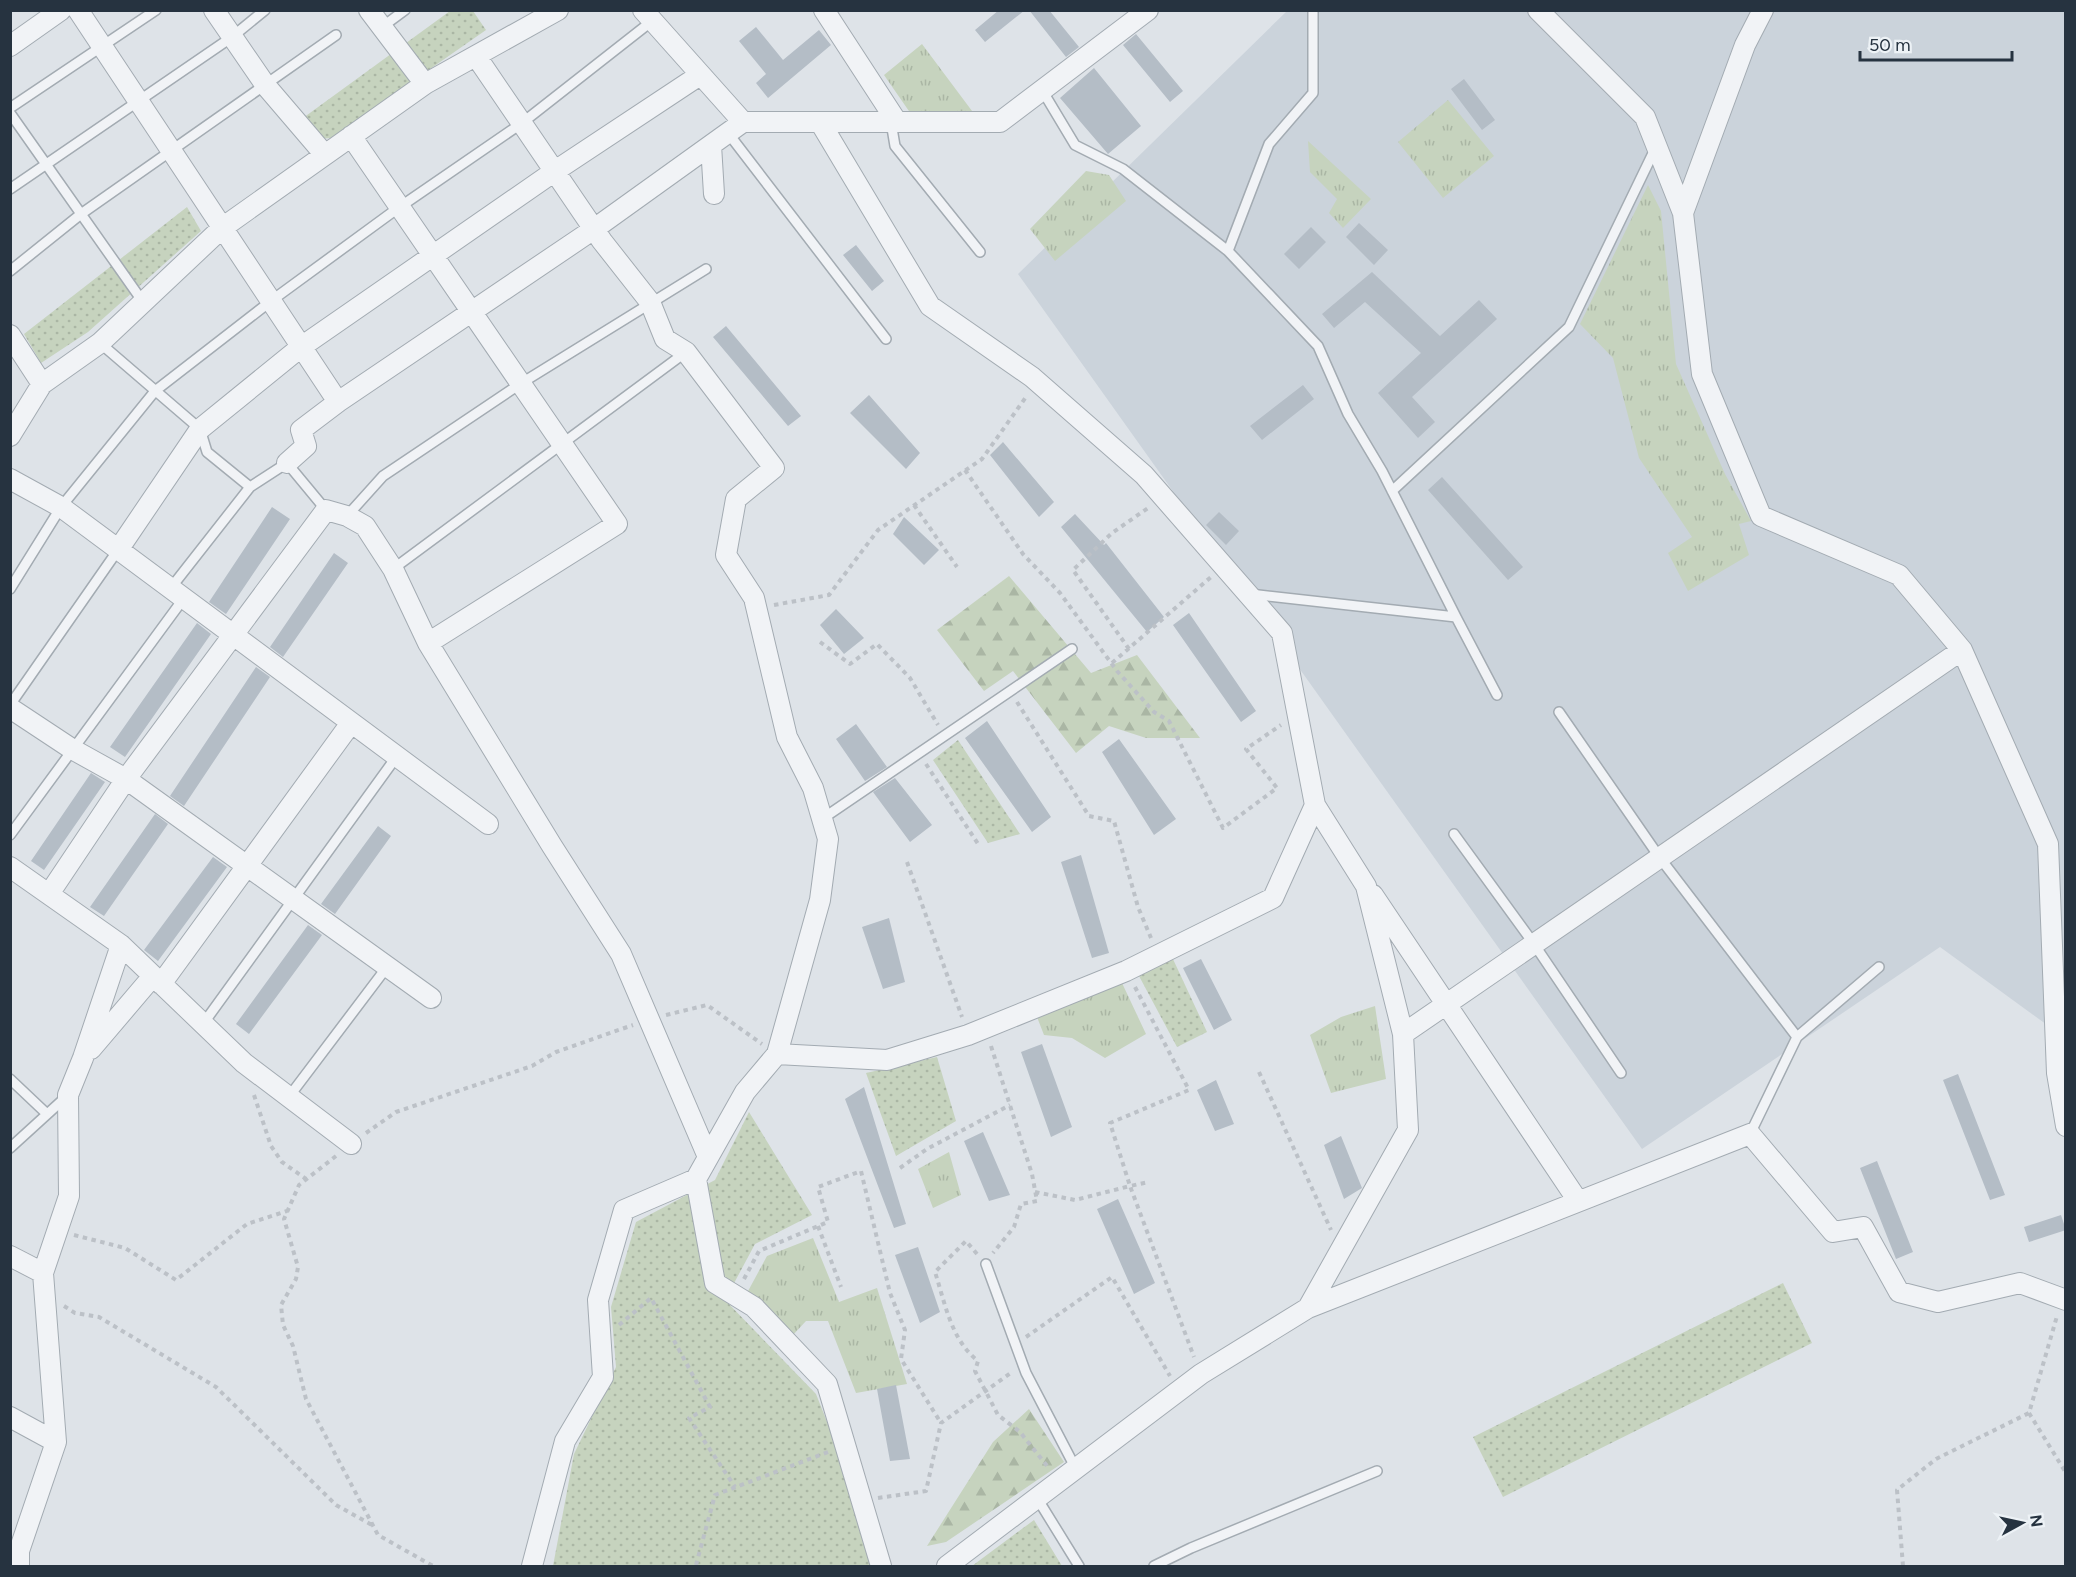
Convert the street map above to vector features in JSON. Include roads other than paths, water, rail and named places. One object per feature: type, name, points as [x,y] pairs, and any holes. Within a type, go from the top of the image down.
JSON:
[{"type":"street","points":[[10,46],[61,10]]},
{"type":"street","points":[[78,10],[338,402]]},
{"type":"street","points":[[214,10],[266,86],[325,155]]},
{"type":"street","points":[[369,10],[425,84]]},
{"type":"street","points":[[10,436],[42,384],[100,343],[222,228],[425,84],[476,56],[526,18],[558,10]]},
{"type":"street","points":[[824,10],[894,122]]},
{"type":"street","points":[[286,463],[306,446],[301,430],[338,402],[594,229],[736,127],[820,122],[1000,123],[1148,10]]},
{"type":"street","points":[[1539,10],[1645,117],[1683,213],[1702,374],[1761,516],[1899,575],[1962,650],[2048,844],[2057,1073],[2066,1126]]},
{"type":"street","points":[[1683,213],[1745,45],[1763,10]]},
{"type":"street","points":[[648,16],[700,75],[736,127]]},
{"type":"street","points":[[476,56],[594,229],[650,302],[665,339],[686,352],[774,468],[736,499],[726,555],[754,598],[787,737],[813,788],[828,839],[820,900],[777,1054],[745,1092],[696,1179],[624,1210],[598,1300],[603,1377],[565,1441],[532,1566]]},
{"type":"street","points":[[118,550],[200,429],[302,347],[555,171],[700,75]]},
{"type":"street","points":[[820,122],[930,306],[1037,381],[1144,476],[1282,633],[1315,805],[1366,886],[1448,1004],[1578,1201]]},
{"type":"street","points":[[714,194],[711,146],[736,127]]},
{"type":"street","points":[[351,136],[617,524],[428,643]]},
{"type":"street","points":[[10,335],[42,384]]},
{"type":"street","points":[[10,478],[61,507],[488,824]]},
{"type":"street","points":[[49,894],[126,779],[326,510],[347,516],[365,526],[393,569],[428,643],[621,954],[708,1157]]},
{"type":"street","points":[[1403,1034],[1962,650]]},
{"type":"street","points":[[10,707],[72,749],[126,779],[431,998]]},
{"type":"street","points":[[84,1058],[157,980],[247,867],[351,723]]},
{"type":"street","points":[[777,1054],[887,1060],[968,1035],[1126,970],[1273,898],[1315,805]]},
{"type":"street","points":[[2048,844],[2066,855]]},
{"type":"street","points":[[10,867],[121,945],[244,1063],[351,1144]]},
{"type":"street","points":[[1308,1308],[1407,1130],[1403,1034],[1366,886]]},
{"type":"street","points":[[10,1563],[17,1566],[19,1551],[56,1442],[43,1273],[69,1196],[68,1095],[84,1058],[121,945]]},
{"type":"street","points":[[947,1566],[1201,1374],[1308,1308],[1750,1134],[1833,1232],[1863,1227],[1899,1292],[1938,1302],[2020,1283],[2063,1300]]},
{"type":"street","points":[[696,1179],[715,1283],[754,1307],[827,1384],[881,1566]]},
{"type":"street","points":[[10,1256],[43,1273]]},
{"type":"street","points":[[10,1417],[56,1442]]},
{"type":"lane","points":[[10,108],[156,10]]},
{"type":"lane","points":[[10,189],[232,37],[265,10]]},
{"type":"lane","points":[[382,27],[405,10]]},
{"type":"lane","points":[[1228,251],[1269,144],[1313,93],[1313,10]]},
{"type":"lane","points":[[10,589],[61,507],[155,391],[271,301],[399,207],[522,123],[648,16]]},
{"type":"lane","points":[[10,271],[81,214],[336,35]]},
{"type":"lane","points":[[1042,90],[1075,145],[1123,169],[1228,251],[1318,346],[1348,414],[1392,491],[1497,694]]},
{"type":"lane","points":[[10,113],[143,302]]},
{"type":"lane","points":[[894,122],[895,146],[980,252]]},
{"type":"lane","points":[[736,127],[885,339]]},
{"type":"lane","points":[[1392,491],[1569,327],[1657,146]]},
{"type":"lane","points":[[347,516],[383,476],[520,384],[706,269]]},
{"type":"lane","points":[[100,343],[200,429],[207,452],[250,487]]},
{"type":"lane","points":[[393,569],[686,352]]},
{"type":"lane","points":[[10,835],[72,749],[250,487],[286,463],[326,510]]},
{"type":"lane","points":[[10,707],[118,550]]},
{"type":"lane","points":[[1248,594],[1456,617]]},
{"type":"lane","points":[[822,819],[1072,649]]},
{"type":"lane","points":[[1559,712],[1660,858],[1797,1037]]},
{"type":"lane","points":[[202,1025],[397,756]]},
{"type":"lane","points":[[1454,834],[1534,944],[1621,1073]]},
{"type":"lane","points":[[288,1098],[387,967]]},
{"type":"lane","points":[[1750,1134],[1797,1037],[1879,967]]},
{"type":"lane","points":[[10,1079],[47,1114]]},
{"type":"lane","points":[[10,1148],[68,1095]]},
{"type":"lane","points":[[986,1264],[1023,1364],[1076,1468]]},
{"type":"lane","points":[[1154,1566],[1191,1548],[1377,1471]]},
{"type":"lane","points":[[1037,1498],[1079,1566]]}]
